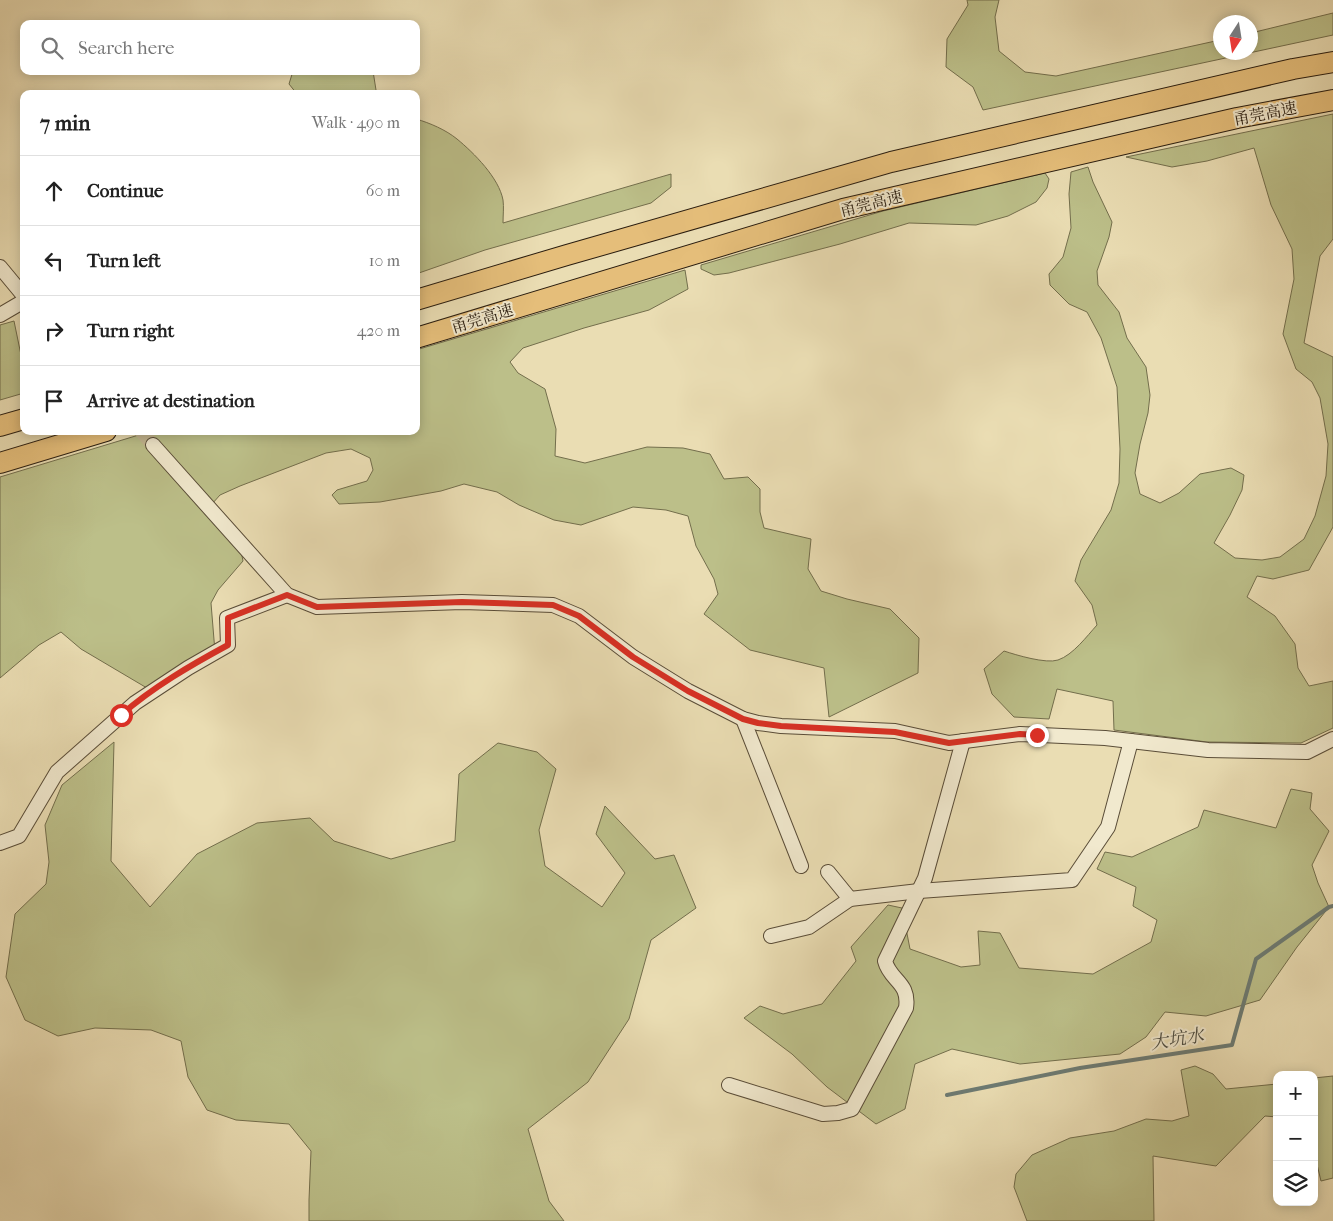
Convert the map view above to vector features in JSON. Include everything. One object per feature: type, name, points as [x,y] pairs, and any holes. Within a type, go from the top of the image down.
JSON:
[{"type":"highway","name":"甬莞高速","points":[[420,299],[891,162],[1284,71],[1333,62]]},
{"type":"highway","name":"甬莞高速","points":[[420,337],[842,209],[1237,118],[1333,100]]},
{"type":"highway","points":[[0,426],[20,420]]},
{"type":"highway","points":[[0,463],[93,435]]},
{"type":"street","points":[[0,267],[20,291]]},
{"type":"street","points":[[0,315],[20,303]]},
{"type":"street","points":[[153,445],[287,595],[317,607],[462,602],[553,605],[579,616],[633,657],[688,691],[743,719],[758,723],[895,732],[949,743],[1020,734],[1105,738],[1208,750],[1307,752],[1333,739]]},
{"type":"street","points":[[0,843],[19,836],[57,772],[135,702],[228,645],[228,618],[287,595]]},
{"type":"street","points":[[743,719],[801,866]]},
{"type":"street","points":[[771,936],[809,927],[850,899],[1072,880],[1108,826],[1131,741]]},
{"type":"street","points":[[729,1086],[823,1114],[838,1114],[852,1109],[906,1008],[908,999],[901,983],[886,968],[885,961],[925,878],[962,742]]},
{"type":"street","points":[[828,872],[850,899]]},
{"type":"green space","points":[[967,0],[999,0],[995,17],[999,51],[1025,72],[1056,76],[1213,42],[1213,60],[1216,60],[983,110],[973,87],[946,67],[947,39],[968,5]]},
{"type":"green space","points":[[1333,13],[1333,35],[1258,51],[1258,31]]},
{"type":"green space","points":[[292,75],[374,75],[376,90],[294,90],[289,84]]},
{"type":"green space","points":[[1333,114],[1333,239],[1320,256],[1304,343],[1333,357],[1333,527],[1309,570],[1273,579],[1257,576],[1247,597],[1275,616],[1295,644],[1298,668],[1309,686],[1333,681],[1333,728],[1301,743],[1207,742],[1114,730],[1113,701],[1057,689],[1049,719],[1014,717],[992,694],[984,669],[1004,651],[1039,660],[1053,661],[1064,658],[1097,625],[1092,605],[1075,581],[1081,560],[1111,510],[1119,483],[1120,449],[1117,387],[1101,338],[1087,312],[1069,304],[1050,285],[1049,274],[1063,257],[1071,228],[1069,194],[1071,172],[1088,167],[1112,222],[1109,237],[1097,271],[1098,285],[1119,312],[1127,338],[1146,367],[1150,395],[1135,473],[1140,494],[1160,503],[1179,493],[1200,474],[1231,468],[1244,475],[1242,490],[1214,543],[1235,558],[1262,560],[1280,557],[1304,539],[1315,516],[1326,476],[1328,444],[1320,398],[1312,382],[1296,369],[1283,334],[1294,279],[1292,249],[1271,205],[1254,148],[1207,161],[1172,167],[1126,157]]},
{"type":"green space","points":[[420,120],[438,127],[453,136],[471,151],[485,167],[501,192],[503,223],[671,174],[671,187],[651,203],[485,250],[420,273]]},
{"type":"green space","points":[[1045,173],[1049,179],[1047,188],[1036,202],[1008,216],[976,225],[909,223],[840,244],[729,273],[714,275],[701,269],[701,265],[883,211]]},
{"type":"green space","points":[[685,270],[688,289],[649,310],[584,328],[523,348],[510,362],[518,373],[545,389],[556,429],[555,456],[585,463],[647,447],[683,448],[710,454],[724,479],[748,477],[760,489],[760,512],[764,528],[811,539],[808,569],[821,591],[890,609],[919,638],[918,673],[829,717],[824,668],[750,650],[704,614],[718,594],[714,579],[696,546],[688,516],[666,510],[633,507],[581,525],[554,520],[519,505],[497,492],[464,484],[441,491],[380,502],[339,504],[332,495],[337,490],[367,481],[373,470],[370,458],[351,449],[326,453],[240,486],[220,495],[212,504],[211,521],[241,551],[243,561],[218,590],[211,603],[215,652],[152,691],[81,649],[61,632],[39,645],[0,678],[0,477],[139,435],[420,435],[420,349]]},
{"type":"green space","points":[[14,321],[20,350],[20,394],[0,400],[0,325]]},
{"type":"green space","points":[[114,742],[111,861],[150,907],[197,854],[257,823],[310,818],[334,841],[391,859],[455,841],[459,774],[498,743],[537,752],[556,769],[539,830],[545,866],[602,907],[625,873],[596,834],[605,806],[655,859],[674,855],[696,908],[651,940],[629,1019],[588,1082],[528,1129],[549,1201],[564,1221],[309,1221],[311,1151],[289,1124],[236,1120],[207,1110],[188,1077],[181,1041],[151,1030],[95,1028],[58,1036],[25,1020],[6,977],[15,914],[46,884],[49,862],[45,825],[62,785]]},
{"type":"green space","points":[[1291,789],[1312,793],[1310,809],[1329,831],[1312,865],[1329,907],[1297,947],[1260,1000],[1206,1016],[1165,1012],[1146,1037],[1120,1054],[1020,1064],[952,1049],[915,1064],[905,1109],[876,1124],[827,1087],[792,1054],[744,1018],[760,1006],[783,1014],[822,1004],[856,961],[851,947],[888,905],[902,908],[910,949],[961,967],[980,965],[978,931],[1000,933],[1019,968],[1093,974],[1151,942],[1157,920],[1133,906],[1136,887],[1097,869],[1105,852],[1132,857],[1198,827],[1204,810],[1276,828]]},
{"type":"green space","points":[[1195,1066],[1213,1074],[1226,1089],[1273,1084],[1273,1117],[1265,1116],[1216,1166],[1153,1156],[1154,1221],[1027,1221],[1014,1187],[1016,1174],[1032,1155],[1070,1138],[1114,1131],[1146,1119],[1172,1121],[1189,1116],[1181,1070]]},
{"type":"green space","points":[[1333,1076],[1333,1178],[1321,1181],[1318,1169],[1318,1078]]},
{"type":"waterway","name":"大坑水","points":[[947,1095],[1080,1068],[1232,1045],[1256,959],[1333,906]]},
{"type":"tunnel","points":[[144,435],[153,445]]},
{"type":"route","points":[[121,715],[135,702],[228,645],[228,618],[287,595],[317,607],[462,602],[553,605],[579,616],[633,657],[688,691],[743,719],[758,723],[895,732],[949,743],[1020,734],[1037,735]]}]
